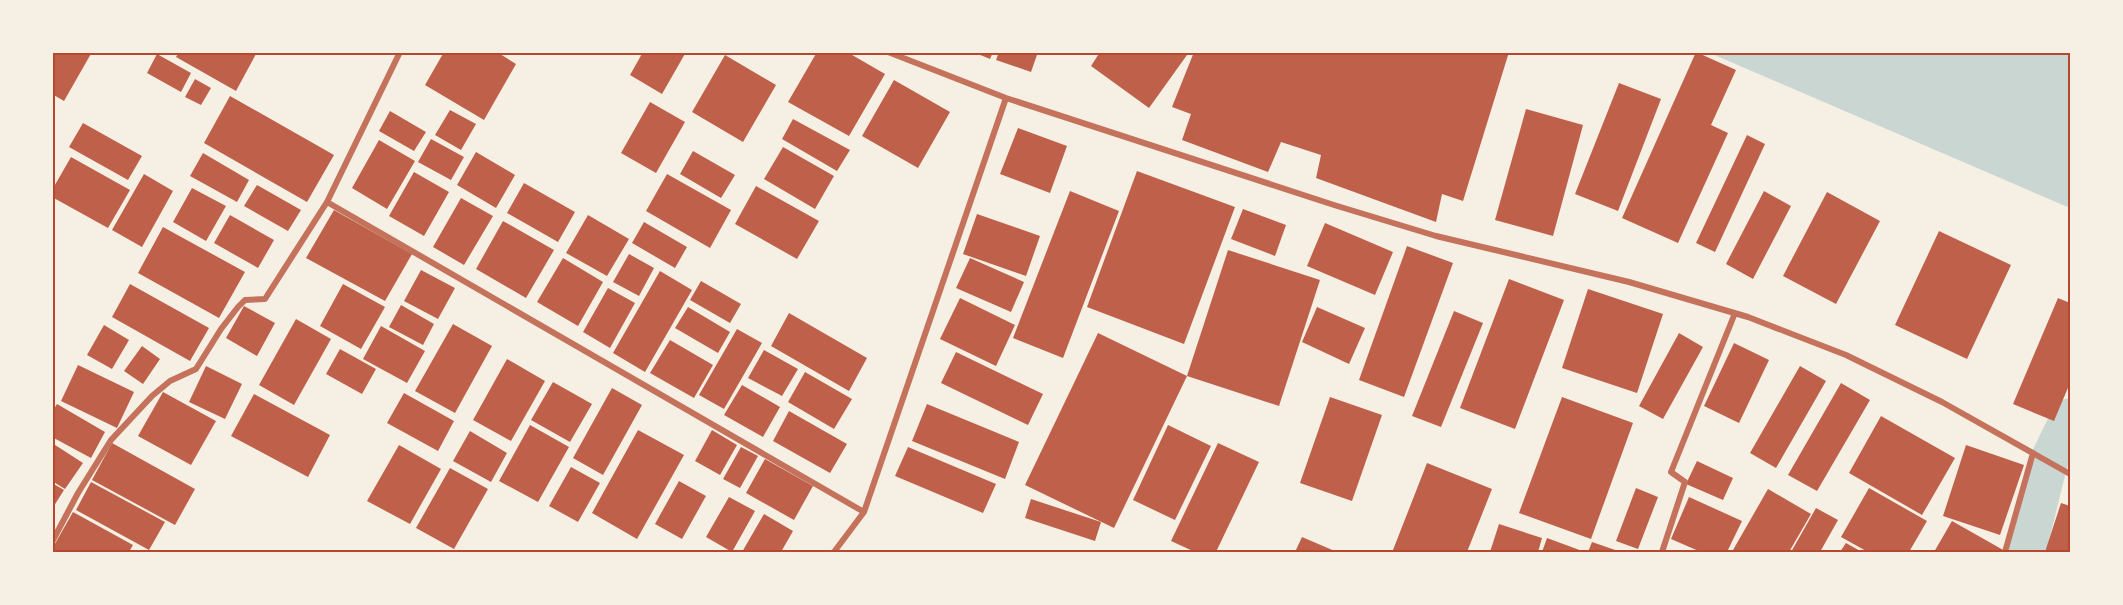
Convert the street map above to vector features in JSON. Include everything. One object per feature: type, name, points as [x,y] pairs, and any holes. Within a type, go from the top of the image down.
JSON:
[{"type":"street","points":[[52,542],[78,493],[111,440],[152,396],[170,381],[196,369],[221,329],[245,300],[266,299],[327,202],[400,52]]},
{"type":"street","points":[[888,52],[1006,98],[1436,236],[1629,282],[1735,313],[1846,355],[1942,402],[2070,474]]},
{"type":"street","points":[[834,552],[864,512],[1006,98]]},
{"type":"street","points":[[327,202],[864,512]]},
{"type":"street","points":[[1662,552],[1685,482],[1671,472],[1735,313]]},
{"type":"street","points":[[2005,552],[2033,453]]},
{"type":"shaded area","points":[[1710,53],[2070,53],[2070,208]]},
{"type":"building","points":[[52,52],[92,52],[64,101],[52,94]]},
{"type":"building","points":[[179,52],[254,52],[256,54],[236,91],[176,57]]},
{"type":"building","points":[[444,52],[497,52],[516,64],[484,120],[425,85]]},
{"type":"building","points":[[643,52],[686,52],[662,94],[630,75]]},
{"type":"building","points":[[817,52],[847,52],[885,74],[849,136],[788,102]]},
{"type":"building","points":[[973,52],[993,52],[990,59]]},
{"type":"building","points":[[999,52],[1038,52],[1031,72],[996,60]]},
{"type":"building","points":[[1100,52],[1183,52],[1187,55],[1149,108],[1091,66]]},
{"type":"building","points":[[1194,52],[1509,52],[1463,201],[1442,194],[1436,222],[1316,178],[1321,155],[1281,142],[1268,172],[1182,140],[1191,114],[1172,107]]},
{"type":"building","points":[[1696,52],[1736,70],[1711,125],[1728,133],[1678,243],[1622,218]]},
{"type":"building","points":[[157,54],[191,73],[181,92],[147,73]]},
{"type":"building","points":[[725,55],[776,85],[743,142],[692,112]]},
{"type":"building","points":[[195,79],[211,88],[201,105],[185,97]]},
{"type":"building","points":[[894,80],[950,112],[918,168],[862,136]]},
{"type":"building","points":[[1619,83],[1661,99],[1618,211],[1575,194]]},
{"type":"building","points":[[230,96],[334,155],[307,202],[204,143]]},
{"type":"building","points":[[650,102],[685,122],[656,173],[621,153]]},
{"type":"building","points":[[1526,109],[1583,125],[1553,236],[1495,220]]},
{"type":"building","points":[[450,110],[476,124],[461,150],[435,135]]},
{"type":"building","points":[[390,111],[426,132],[414,151],[379,131]]},
{"type":"building","points":[[793,119],[850,150],[837,171],[782,139]]},
{"type":"building","points":[[83,123],[142,156],[128,180],[69,147]]},
{"type":"building","points":[[1018,128],[1067,146],[1050,193],[1000,174]]},
{"type":"building","points":[[1747,135],[1765,144],[1715,252],[1696,243]]},
{"type":"building","points":[[431,139],[464,157],[451,180],[418,162]]},
{"type":"building","points":[[379,140],[415,161],[387,209],[352,188]]},
{"type":"building","points":[[783,147],[834,176],[815,209],[764,179]]},
{"type":"building","points":[[693,151],[735,175],[721,198],[680,174]]},
{"type":"building","points":[[476,152],[515,175],[496,208],[457,185]]},
{"type":"building","points":[[203,153],[249,180],[237,202],[190,176]]},
{"type":"building","points":[[71,157],[130,190],[108,228],[52,197],[52,190]]},
{"type":"building","points":[[1137,171],[1235,207],[1184,344],[1087,307]]},
{"type":"building","points":[[414,172],[449,192],[424,236],[389,216]]},
{"type":"building","points":[[144,174],[173,191],[142,247],[112,230]]},
{"type":"building","points":[[667,174],[731,210],[710,248],[646,211]]},
{"type":"building","points":[[524,183],[575,212],[558,242],[507,213]]},
{"type":"building","points":[[257,185],[301,210],[288,231],[244,206]]},
{"type":"building","points":[[756,186],[819,221],[797,259],[735,224]]},
{"type":"building","points":[[192,188],[226,206],[206,241],[173,222]]},
{"type":"building","points":[[1070,191],[1119,211],[1063,358],[1013,338]]},
{"type":"building","points":[[1764,191],[1791,206],[1753,279],[1726,264]]},
{"type":"building","points":[[1827,192],[1880,221],[1836,304],[1783,276]]},
{"type":"building","points":[[461,198],[493,216],[464,265],[433,247]]},
{"type":"building","points":[[1243,209],[1286,225],[1275,256],[1231,239]]},
{"type":"building","points":[[334,210],[412,254],[385,301],[306,258]]},
{"type":"building","points":[[977,214],[1040,236],[1026,276],[963,254]]},
{"type":"building","points":[[230,215],[274,240],[258,268],[214,243]]},
{"type":"building","points":[[588,215],[629,239],[607,276],[566,253]]},
{"type":"building","points":[[503,221],[554,250],[526,298],[476,269]]},
{"type":"building","points":[[644,222],[687,247],[675,268],[632,243]]},
{"type":"building","points":[[1325,223],[1393,252],[1375,295],[1307,266]]},
{"type":"building","points":[[163,227],[245,272],[219,318],[138,273]]},
{"type":"building","points":[[1939,231],[2011,265],[1967,359],[1895,325]]},
{"type":"building","points":[[1407,246],[1453,263],[1404,397],[1359,380]]},
{"type":"building","points":[[1228,250],[1320,280],[1279,406],[1187,376]]},
{"type":"building","points":[[629,254],[654,268],[639,296],[613,282]]},
{"type":"building","points":[[563,258],[603,282],[578,326],[537,302]]},
{"type":"building","points":[[970,258],[1024,282],[1011,312],[956,288]]},
{"type":"building","points":[[421,270],[455,288],[438,319],[404,301]]},
{"type":"building","points":[[660,271],[692,290],[645,372],[613,353]]},
{"type":"building","points":[[1509,279],[1564,300],[1515,429],[1460,408]]},
{"type":"building","points":[[701,281],[741,304],[730,323],[690,300]]},
{"type":"building","points":[[130,284],[209,328],[190,361],[112,317]]},
{"type":"building","points":[[343,284],[385,307],[361,349],[320,326]]},
{"type":"building","points":[[608,288],[635,303],[610,348],[583,332]]},
{"type":"building","points":[[1588,289],[1663,314],[1637,393],[1562,368]]},
{"type":"building","points":[[960,298],[1015,325],[996,366],[940,339]]},
{"type":"building","points":[[2058,298],[2070,303],[2070,383],[2054,421],[2013,404]]},
{"type":"building","points":[[401,305],[434,324],[423,345],[389,327]]},
{"type":"building","points":[[244,306],[275,323],[257,356],[226,338]]},
{"type":"building","points":[[688,307],[730,332],[718,353],[675,328]]},
{"type":"building","points":[[1317,307],[1365,328],[1349,364],[1302,342]]},
{"type":"building","points":[[1454,311],[1483,323],[1441,427],[1412,416]]},
{"type":"building","points":[[789,313],[867,358],[849,391],[771,346]]},
{"type":"building","points":[[296,319],[331,339],[294,405],[259,385]]},
{"type":"building","points":[[453,324],[492,346],[455,413],[415,391]]},
{"type":"building","points":[[104,325],[129,340],[112,369],[87,355]]},
{"type":"building","points":[[381,326],[425,351],[407,383],[363,359]]},
{"type":"building","points":[[737,329],[762,343],[724,409],[699,395]]},
{"type":"building","points":[[1098,333],[1187,376],[1114,528],[1025,485]]},
{"type":"building","points":[[1679,333],[1703,347],[1663,419],[1639,406]]},
{"type":"building","points":[[670,340],[713,365],[694,398],[650,373]]},
{"type":"building","points":[[1734,343],[1769,360],[1739,423],[1704,406]]},
{"type":"building","points":[[142,346],[160,359],[143,384],[124,371]]},
{"type":"building","points":[[340,349],[376,369],[362,394],[326,374]]},
{"type":"building","points":[[764,350],[798,369],[782,396],[748,378]]},
{"type":"building","points":[[956,352],[1043,394],[1028,425],[941,383]]},
{"type":"building","points":[[507,359],[545,381],[511,441],[473,420]]},
{"type":"building","points":[[78,365],[134,392],[117,428],[61,401]]},
{"type":"building","points":[[206,366],[242,384],[225,419],[189,402]]},
{"type":"building","points":[[1800,366],[1826,381],[1776,468],[1750,453]]},
{"type":"building","points":[[805,372],[852,399],[834,429],[788,402]]},
{"type":"building","points":[[553,382],[592,404],[570,442],[531,420]]},
{"type":"building","points":[[1841,383],[1870,400],[1817,491],[1788,475]]},
{"type":"building","points":[[742,385],[780,407],[763,437],[724,415]]},
{"type":"building","points":[[612,388],[642,405],[603,475],[573,458]]},
{"type":"building","points":[[163,392],[216,421],[191,465],[138,436]]},
{"type":"building","points":[[404,393],[454,421],[438,451],[387,423]]},
{"type":"building","points":[[254,394],[330,435],[308,477],[231,436]]},
{"type":"building","points":[[1330,397],[1382,415],[1352,501],[1300,483]]},
{"type":"building","points":[[1562,397],[1633,423],[1591,539],[1519,513]]},
{"type":"building","points":[[57,404],[105,432],[91,458],[52,437],[52,412]]},
{"type":"building","points":[[927,404],[1019,442],[1005,479],[912,441]]},
{"type":"building","points":[[789,411],[847,444],[830,473],[773,441]]},
{"type":"building","points":[[1881,416],[1955,458],[1922,515],[1849,473]]},
{"type":"building","points":[[530,425],[569,447],[538,502],[499,481]]},
{"type":"building","points":[[1168,425],[1211,446],[1175,520],[1133,500]]},
{"type":"building","points":[[638,430],[684,455],[637,539],[592,513]]},
{"type":"building","points":[[712,430],[737,445],[720,475],[695,461]]},
{"type":"building","points":[[470,431],[507,453],[491,482],[453,461]]},
{"type":"building","points":[[52,443],[83,463],[65,489],[52,481]]},
{"type":"building","points":[[112,443],[195,489],[175,525],[92,480]]},
{"type":"building","points":[[1218,443],[1259,462],[1216,552],[1195,552],[1171,541]]},
{"type":"building","points":[[399,445],[441,469],[410,524],[367,501]]},
{"type":"building","points":[[1966,445],[2024,465],[2000,535],[1943,516]]},
{"type":"building","points":[[741,447],[758,456],[740,488],[723,479]]},
{"type":"building","points":[[908,447],[996,484],[983,513],[895,476]]},
{"type":"building","points":[[765,459],[813,486],[794,520],[746,493]]},
{"type":"building","points":[[1697,461],[1733,478],[1723,500],[1686,484]]},
{"type":"building","points":[[1427,463],[1492,489],[1467,552],[1399,552],[1393,550]]},
{"type":"building","points":[[571,467],[600,483],[578,522],[549,506]]},
{"type":"building","points":[[450,468],[488,489],[454,549],[416,528]]},
{"type":"building","points":[[679,481],[706,496],[682,539],[655,524]]},
{"type":"building","points":[[91,482],[165,522],[149,550],[76,510]]},
{"type":"building","points":[[52,483],[64,490],[52,509]]},
{"type":"building","points":[[1636,488],[1658,497],[1638,549],[1616,541]]},
{"type":"building","points":[[1869,488],[1927,521],[1909,552],[1868,552],[1841,537]]},
{"type":"building","points":[[1768,489],[1811,514],[1789,552],[1737,552],[1733,550]]},
{"type":"building","points":[[729,497],[755,511],[732,552],[706,537]]},
{"type":"building","points":[[1689,497],[1742,521],[1727,552],[1701,552],[1671,539]]},
{"type":"building","points":[[1031,499],[1101,522],[1095,541],[1025,518]]},
{"type":"building","points":[[2061,503],[2070,506],[2070,552],[2045,552]]},
{"type":"building","points":[[1816,508],[1838,520],[1820,552],[1791,552]]},
{"type":"building","points":[[73,512],[133,545],[129,552],[52,552]]},
{"type":"building","points":[[764,514],[793,531],[781,552],[742,552]]},
{"type":"building","points":[[1952,521],[2005,551],[1934,552]]},
{"type":"building","points":[[1499,524],[1542,538],[1538,552],[1490,552]]},
{"type":"building","points":[[1302,537],[1337,552],[1295,552]]},
{"type":"building","points":[[1547,538],[1585,552],[1542,552]]},
{"type":"building","points":[[1592,542],[1621,552],[1588,552]]},
{"type":"building","points":[[1846,543],[1862,552],[1840,552]]},
{"type":"waterway","points":[[2026,552],[2048,463],[2070,418]]}]
